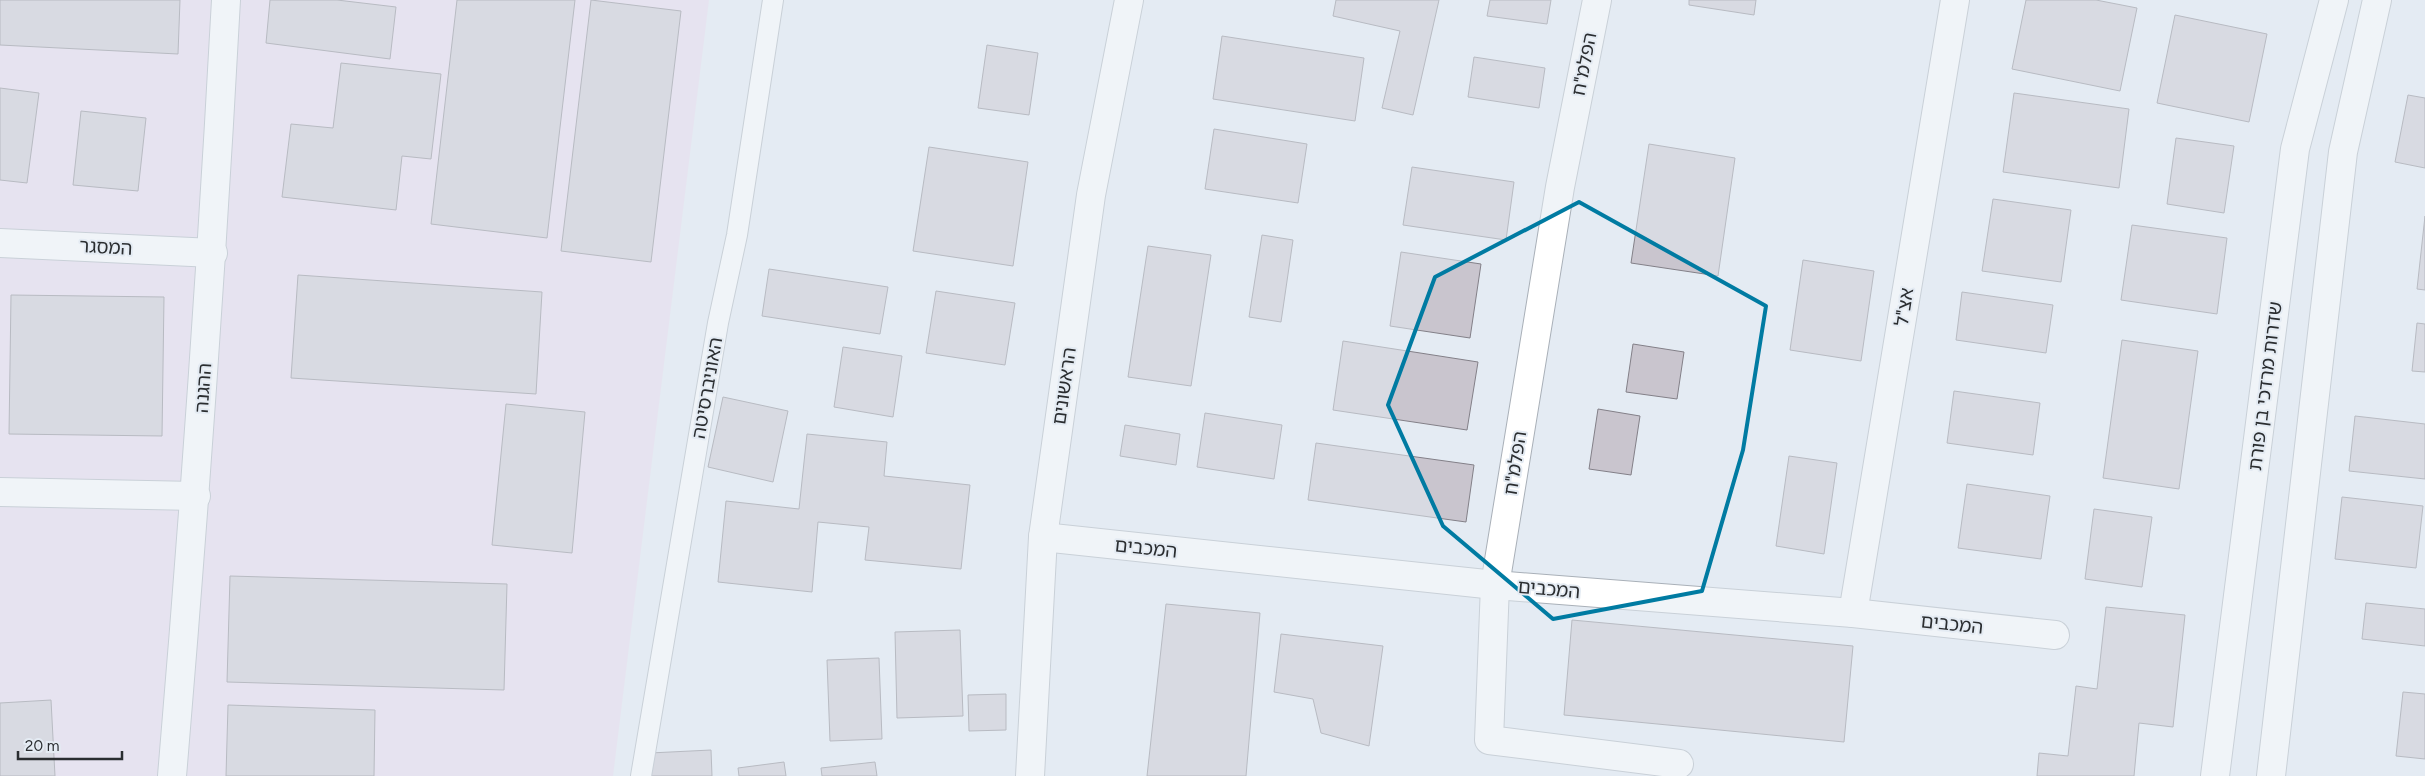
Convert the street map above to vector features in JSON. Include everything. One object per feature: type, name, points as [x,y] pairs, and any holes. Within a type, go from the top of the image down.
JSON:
[{"type":"street","name":"ההגנה","points":[[172,776],[196,496],[213,253],[226,0]]},
{"type":"street","name":"הראשונים","points":[[1030,776],[1043,538],[1090,195],[1129,0]]},
{"type":"street","name":"הפלמ\"ח","points":[[1597,0],[1560,187],[1495,585],[1489,740],[1679,764]]},
{"type":"street","name":"אצ\"ל","points":[[1853,613],[1955,0]]},
{"type":"street","name":"שדרות מרדכי בן פורת","points":[[2215,776],[2295,149],[2334,0]]},
{"type":"street","points":[[2271,776],[2343,152],[2377,0]]},
{"type":"street","name":"המסגר","points":[[0,243],[213,253]]},
{"type":"street","points":[[0,492],[196,496]]},
{"type":"street","name":"המכבים","points":[[1043,538],[1495,585],[1853,613],[2055,635]]},
{"type":"lane","name":"האוניברסיטה","points":[[641,776],[718,323],[737,235],[773,0]]},
{"type":"highlighted area","points":[[1579,202],[1766,306],[1743,450],[1702,591],[1553,619],[1443,526],[1388,405],[1435,277]]},
{"type":"shaded area","points":[[0,0],[709,0],[613,776],[0,776]]},
{"type":"building","points":[[0,0],[180,0],[178,54],[0,45]]},
{"type":"building","points":[[270,0],[337,0],[396,7],[390,59],[266,43]]},
{"type":"building","points":[[457,0],[575,0],[547,238],[431,224]]},
{"type":"building","points":[[591,0],[681,11],[651,262],[561,251]]},
{"type":"building","points":[[1336,0],[1439,0],[1413,115],[1382,108],[1400,31],[1333,16]]},
{"type":"building","points":[[1490,0],[1551,0],[1547,24],[1487,16]]},
{"type":"building","points":[[1689,0],[1756,0],[1754,15],[1689,5]]},
{"type":"building","points":[[2026,0],[2096,0],[2137,8],[2120,91],[2012,69]]},
{"type":"building","points":[[2175,15],[2267,34],[2249,122],[2157,103]]},
{"type":"building","points":[[1222,36],[1364,58],[1355,121],[1213,99]]},
{"type":"building","points":[[987,45],[1038,53],[1029,115],[978,108]]},
{"type":"building","points":[[1474,57],[1545,68],[1539,108],[1468,97]]},
{"type":"building","points":[[341,63],[441,74],[431,159],[402,156],[396,210],[282,197],[291,124],[333,128]]},
{"type":"building","points":[[0,88],[39,93],[27,183],[0,180]]},
{"type":"building","points":[[2014,93],[2129,109],[2119,188],[2003,172]]},
{"type":"building","points":[[2408,95],[2425,98],[2425,168],[2395,162]]},
{"type":"building","points":[[81,111],[146,118],[138,191],[73,185]]},
{"type":"building","points":[[1214,129],[1307,144],[1298,203],[1205,189]]},
{"type":"building","points":[[2176,138],[2234,146],[2224,213],[2167,204]]},
{"type":"building","points":[[1649,144],[1735,158],[1718,276],[1631,263]]},
{"type":"building","points":[[929,147],[1028,162],[1013,266],[913,251]]},
{"type":"building","points":[[1412,167],[1514,182],[1506,240],[1403,225]]},
{"type":"building","points":[[1993,199],[2071,210],[2061,282],[1982,271]]},
{"type":"building","points":[[2425,216],[2425,290],[2417,289]]},
{"type":"building","points":[[2132,225],[2227,238],[2217,314],[2121,300]]},
{"type":"building","points":[[1262,235],[1293,240],[1281,322],[1249,317]]},
{"type":"building","points":[[1148,246],[1211,255],[1191,386],[1128,377]]},
{"type":"building","points":[[1401,252],[1481,264],[1470,338],[1390,326]]},
{"type":"building","points":[[1803,260],[1874,271],[1861,361],[1790,350]]},
{"type":"building","points":[[769,269],[888,287],[880,334],[762,316]]},
{"type":"building","points":[[298,275],[542,292],[536,394],[291,378]]},
{"type":"building","points":[[936,291],[1015,303],[1005,365],[926,353]]},
{"type":"building","points":[[1962,292],[2053,305],[2046,353],[1956,340]]},
{"type":"building","points":[[11,295],[164,297],[162,436],[9,434]]},
{"type":"building","points":[[2417,323],[2425,324],[2425,372],[2412,371]]},
{"type":"building","points":[[2122,340],[2198,351],[2179,489],[2103,478]]},
{"type":"building","points":[[1343,341],[1478,362],[1467,430],[1333,410]]},
{"type":"building","points":[[1633,344],[1684,352],[1677,399],[1626,392]]},
{"type":"building","points":[[843,347],[902,356],[893,417],[834,407]]},
{"type":"building","points":[[1954,391],[2040,403],[2033,455],[1947,443]]},
{"type":"building","points":[[723,397],[788,411],[773,482],[708,467]]},
{"type":"building","points":[[506,404],[585,412],[572,553],[492,545]]},
{"type":"building","points":[[1598,409],[1640,416],[1631,475],[1589,469]]},
{"type":"building","points":[[1205,413],[1282,425],[1274,479],[1197,467]]},
{"type":"building","points":[[2355,416],[2425,424],[2425,479],[2349,471]]},
{"type":"building","points":[[1125,425],[1180,434],[1176,465],[1120,456]]},
{"type":"building","points":[[807,434],[887,442],[884,476],[970,485],[961,569],[865,560],[869,527],[818,522],[812,592],[718,582],[726,501],[799,509]]},
{"type":"building","points":[[1316,443],[1474,465],[1466,522],[1308,500]]},
{"type":"building","points":[[1789,456],[1837,463],[1824,554],[1776,546]]},
{"type":"building","points":[[1967,484],[2050,496],[2041,559],[1958,548]]},
{"type":"building","points":[[2342,497],[2423,506],[2416,568],[2335,559]]},
{"type":"building","points":[[2094,509],[2152,517],[2142,587],[2085,579]]},
{"type":"building","points":[[230,576],[507,584],[504,690],[227,682]]},
{"type":"building","points":[[2366,603],[2425,609],[2425,646],[2362,639]]},
{"type":"building","points":[[1166,604],[1260,613],[1246,776],[1147,776]]},
{"type":"building","points":[[2106,607],[2185,615],[2173,727],[2139,723],[2134,776],[2037,776],[2039,753],[2068,756],[2076,686],[2097,689]]},
{"type":"building","points":[[1572,620],[1853,646],[1844,742],[1564,715]]},
{"type":"building","points":[[960,630],[963,716],[897,718],[895,632]]},
{"type":"building","points":[[1281,634],[1383,646],[1369,746],[1321,733],[1313,699],[1274,692]]},
{"type":"building","points":[[879,658],[882,739],[830,741],[827,660]]},
{"type":"building","points":[[2403,692],[2425,694],[2425,759],[2396,756]]},
{"type":"building","points":[[1006,694],[1006,730],[969,731],[968,695]]},
{"type":"building","points":[[51,700],[55,776],[0,776],[0,703]]},
{"type":"building","points":[[228,705],[375,710],[374,776],[226,776]]},
{"type":"building","points":[[711,750],[712,776],[651,776],[650,753]]},
{"type":"building","points":[[784,762],[786,776],[739,776],[738,768]]},
{"type":"building","points":[[875,762],[877,776],[822,776],[821,768]]}]
